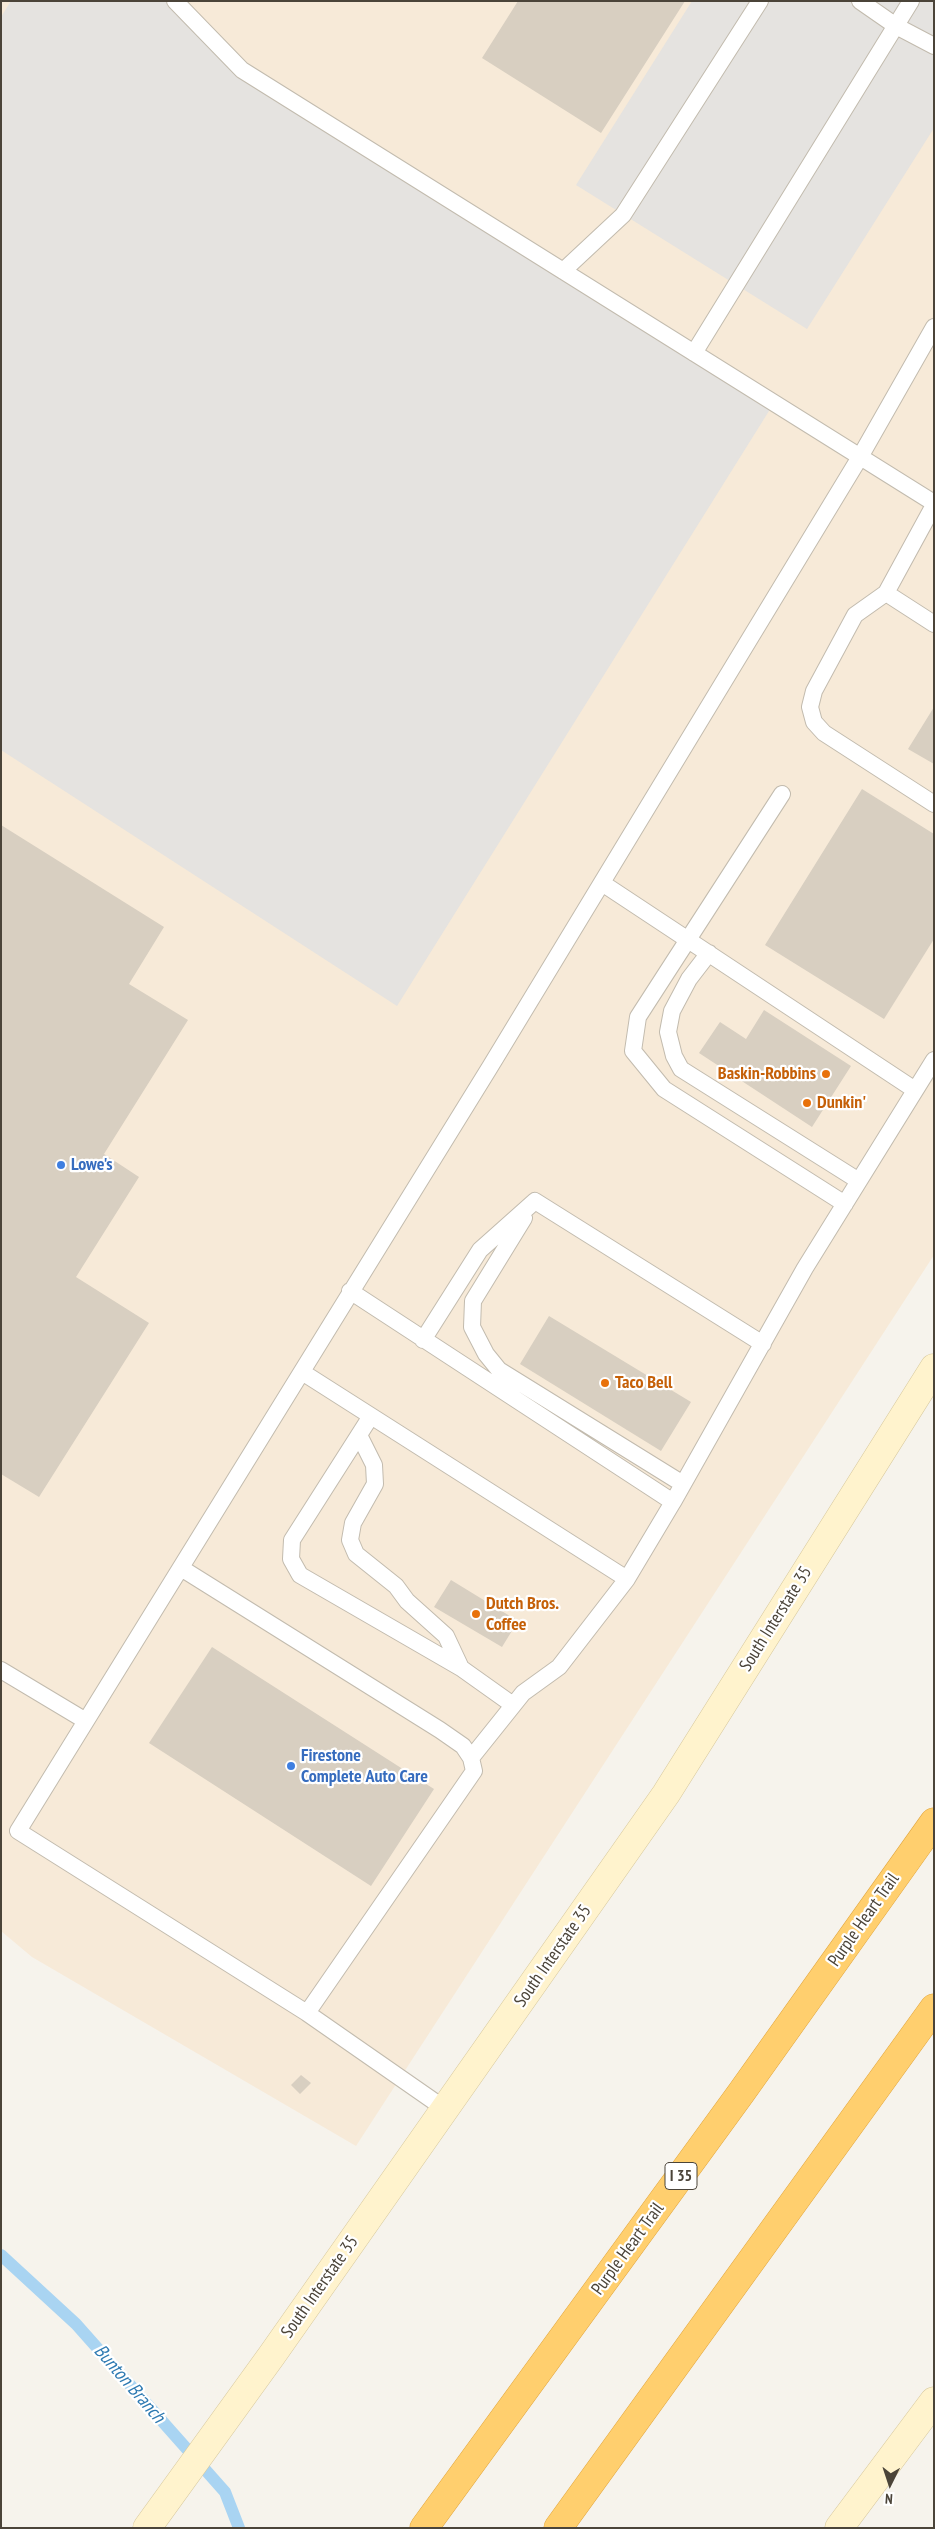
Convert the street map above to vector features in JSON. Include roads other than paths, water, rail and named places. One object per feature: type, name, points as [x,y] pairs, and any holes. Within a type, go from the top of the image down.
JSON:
[{"type":"highway","name":"Purple Heart Trail","points":[[424,2528],[741,2093],[934,1822]]},
{"type":"highway","points":[[558,2528],[934,2008]]},
{"type":"main road","name":"South Interstate 35","points":[[147,2528],[272,2355],[666,1794],[934,1368]]},
{"type":"main road","points":[[839,2528],[934,2400]]},
{"type":"lane","points":[[175,1],[242,70],[934,504],[886,593],[855,615],[814,691],[810,708],[814,722],[824,733],[934,804]]},
{"type":"lane","points":[[563,271],[622,215],[760,1]]},
{"type":"lane","points":[[860,1],[896,26],[934,46]]},
{"type":"lane","points":[[694,353],[911,1]]},
{"type":"lane","points":[[445,2109],[307,2013],[18,1831],[602,883],[860,457],[934,327]]},
{"type":"lane","points":[[886,593],[934,624]]},
{"type":"lane","points":[[782,794],[638,1017],[633,1052],[664,1089],[845,1204]]},
{"type":"lane","points":[[602,883],[915,1090]]},
{"type":"lane","points":[[709,953],[689,979],[672,1012],[668,1032],[674,1056],[681,1069],[859,1181]]},
{"type":"lane","points":[[471,1758],[523,1693],[559,1667],[627,1579],[673,1502],[805,1268],[934,1060]]},
{"type":"lane","points":[[423,1340],[480,1250],[535,1201]]},
{"type":"lane","points":[[535,1201],[763,1344]]},
{"type":"lane","points":[[535,1201],[473,1301],[472,1328],[486,1354],[499,1370],[683,1484]]},
{"type":"lane","points":[[350,1291],[673,1502]]},
{"type":"lane","points":[[302,1372],[627,1579]]},
{"type":"lane","points":[[371,1416],[292,1540],[291,1559],[300,1575],[461,1668],[513,1705]]},
{"type":"lane","points":[[359,1435],[374,1465],[375,1484],[353,1523],[350,1540],[356,1554],[396,1586],[407,1601],[446,1636],[461,1668]]},
{"type":"lane","points":[[180,1568],[440,1730],[463,1746],[471,1758],[474,1771],[307,2013]]},
{"type":"lane","points":[[1,1670],[86,1721]]},
{"type":"waterway","name":"Bunton Branch","points":[[1,2255],[76,2324],[225,2492],[239,2528]]},
{"type":"place","name":"Baskin-Robbins","points":[[826,1074]]},
{"type":"place","name":"Dunkin'","points":[[807,1103]]},
{"type":"place","name":"Lowe's","points":[[61,1165]]},
{"type":"place","name":"Taco Bell","points":[[605,1383]]},
{"type":"place","name":"Dutch Bros. Coffee","points":[[476,1614]]},
{"type":"place","name":"Firestone Complete Auto Care","points":[[291,1766]]}]
